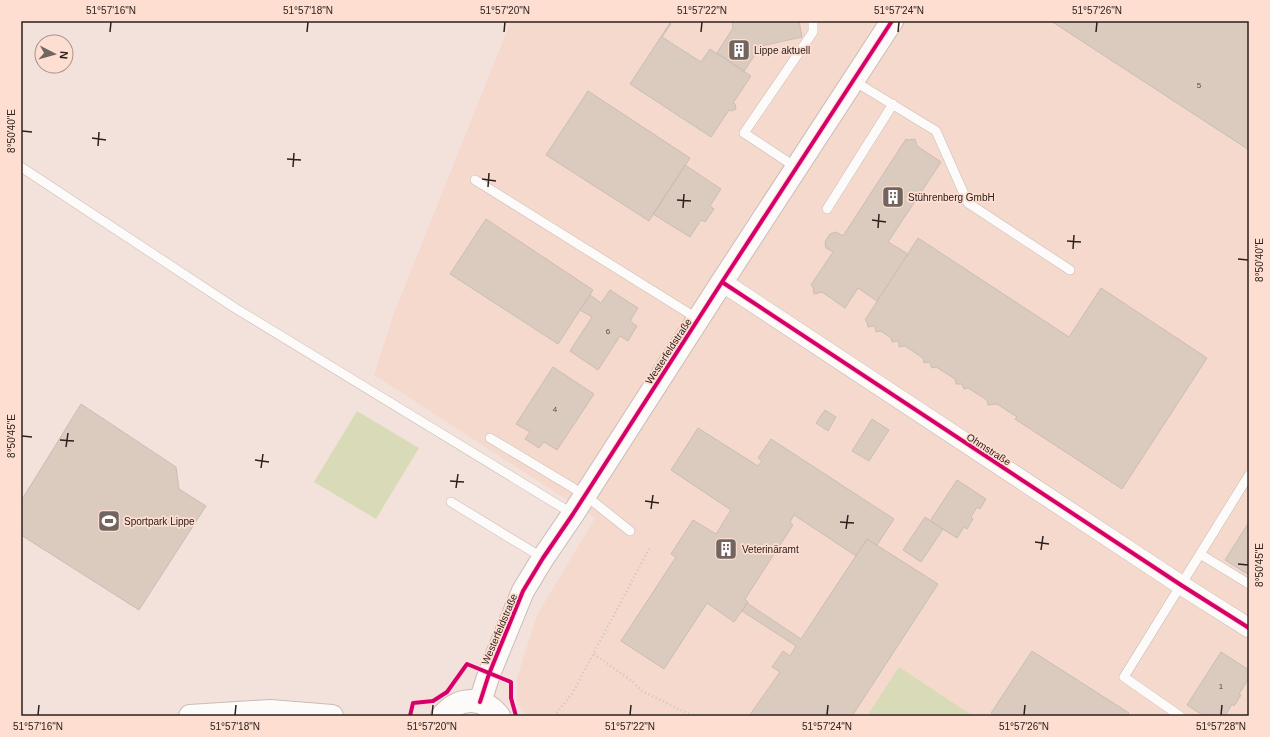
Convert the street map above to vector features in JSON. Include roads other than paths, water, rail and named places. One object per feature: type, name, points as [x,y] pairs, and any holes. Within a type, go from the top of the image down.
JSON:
[{"type":"street","name":"Westerfeldstraße","points":[[480,702],[489,674],[523,591],[892,21]]},
{"type":"street","name":"Ohmstraße","points":[[722,282],[1181,585],[1249,628]]},
{"type":"street","points":[[442,716],[452,706],[466,701],[480,702],[490,707],[499,716]]},
{"type":"street","points":[[190,716],[270,711],[332,716]]},
{"type":"lane","points":[[797,168],[744,133],[813,32],[813,21]]},
{"type":"lane","points":[[854,81],[936,132],[968,203],[1070,270]]},
{"type":"lane","points":[[827,209],[893,104]]},
{"type":"lane","points":[[21,167],[235,308],[573,514]]},
{"type":"lane","points":[[474,180],[698,319]]},
{"type":"lane","points":[[490,438],[585,495],[630,531]]},
{"type":"lane","points":[[1180,716],[1124,677],[1249,475]]},
{"type":"lane","points":[[451,502],[543,558]]},
{"type":"lane","points":[[1200,554],[1249,584]]},
{"type":"place","name":"Lippe aktuell","points":[[739,50]]},
{"type":"place","name":"Stührenberg GmbH","points":[[893,197]]},
{"type":"place","name":"Sportpark Lippe","points":[[109,521]]},
{"type":"place","name":"Veterinäramt","points":[[726,549]]}]
